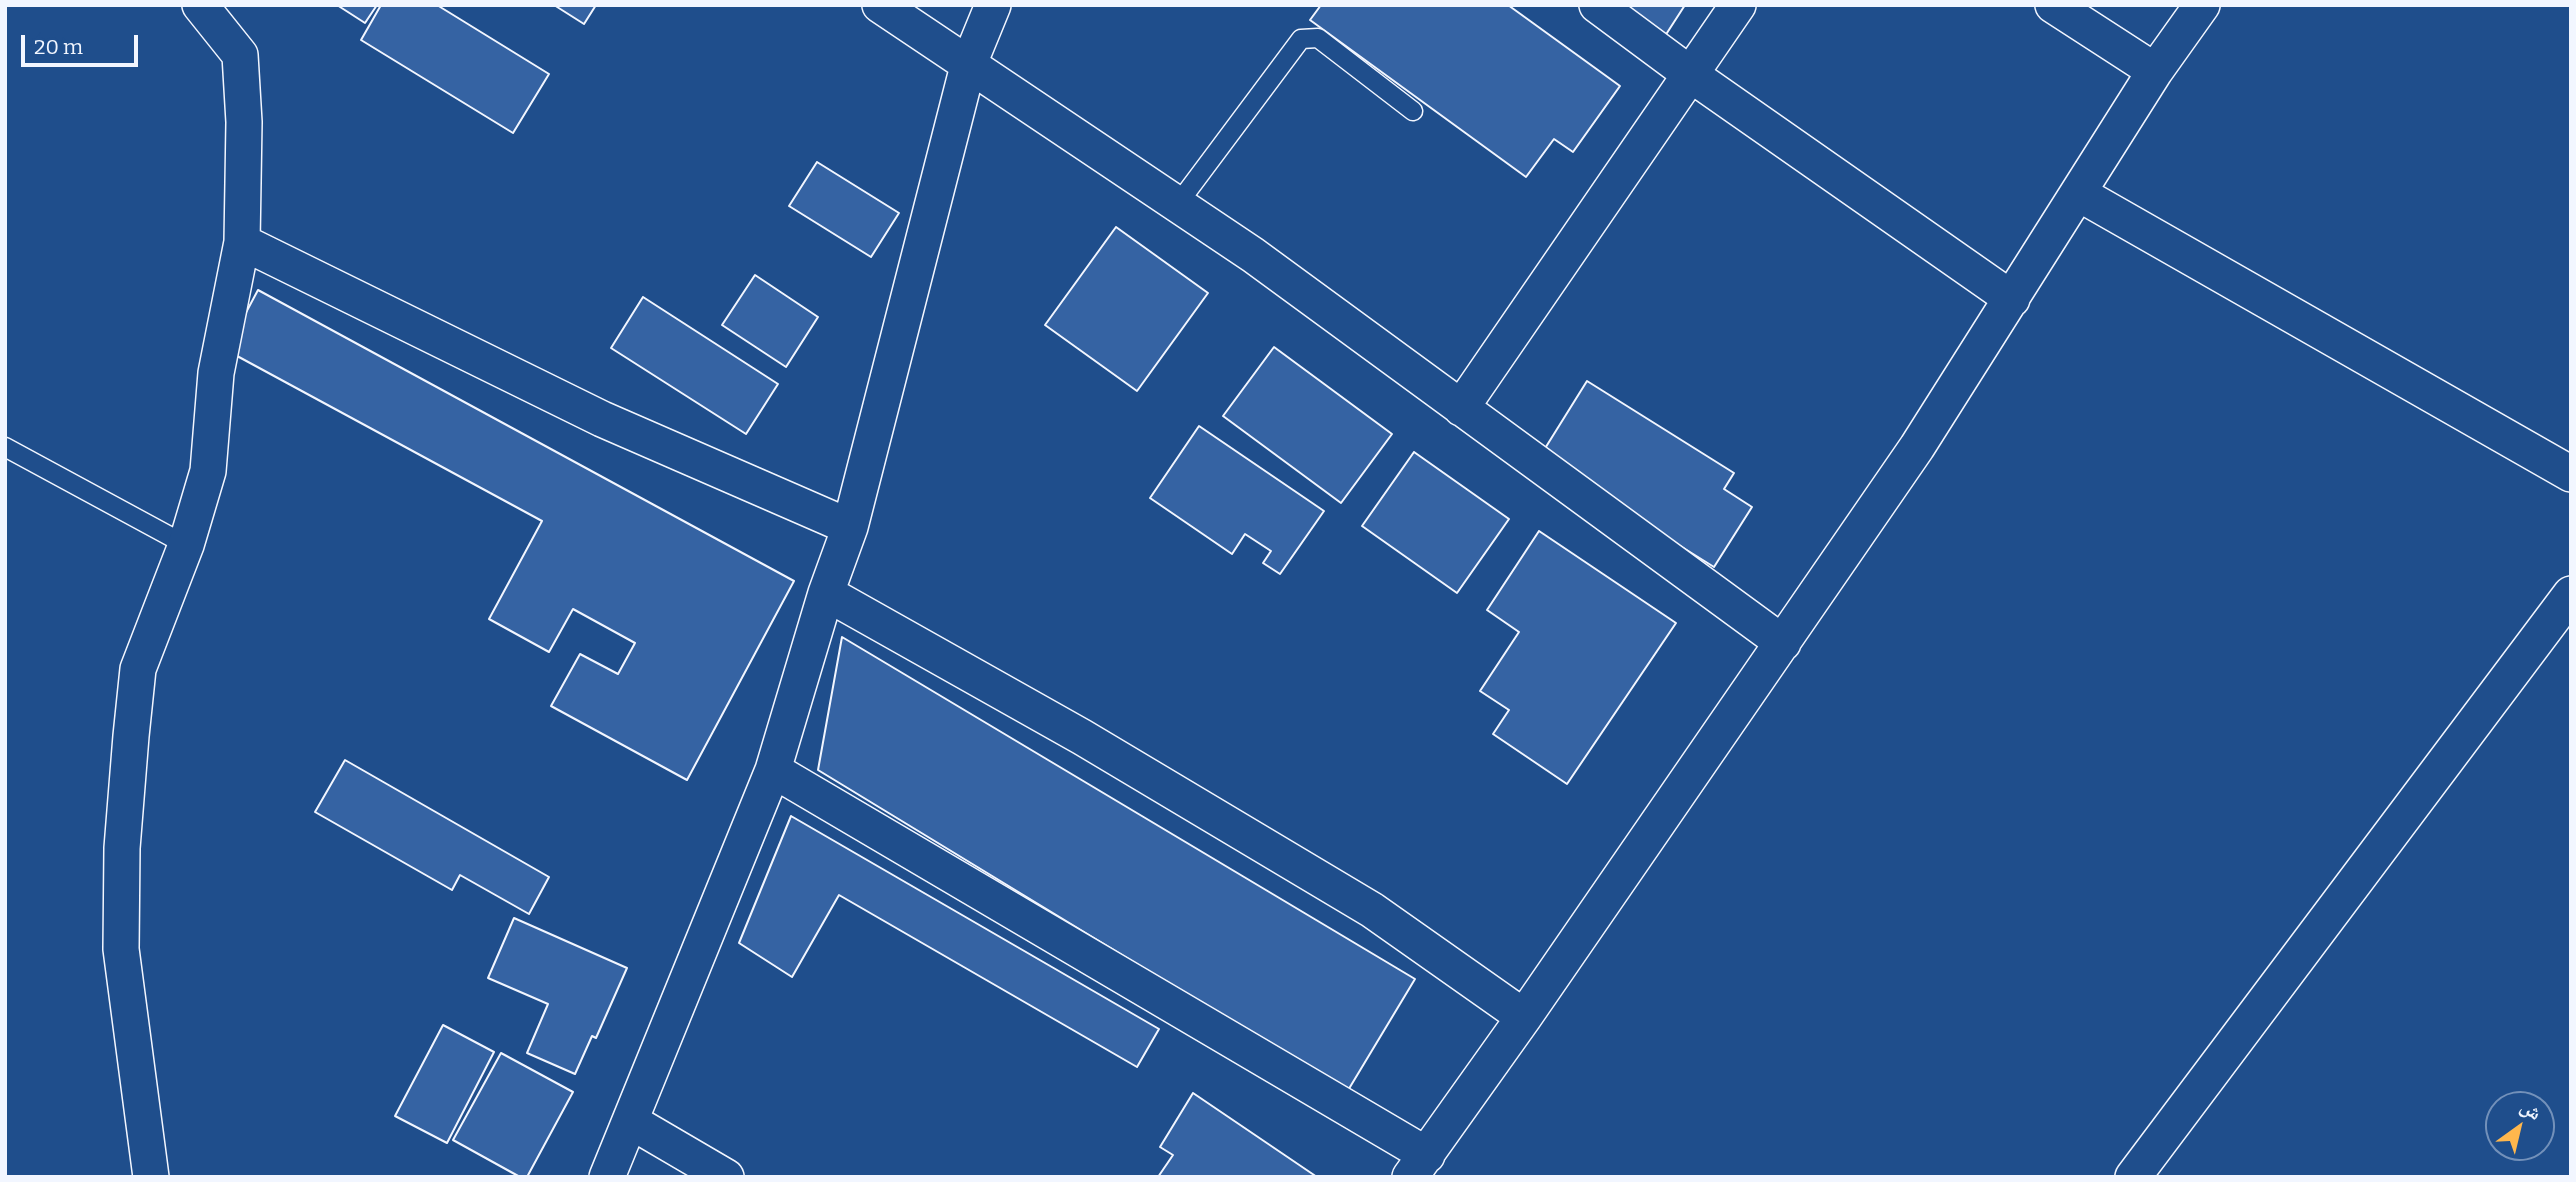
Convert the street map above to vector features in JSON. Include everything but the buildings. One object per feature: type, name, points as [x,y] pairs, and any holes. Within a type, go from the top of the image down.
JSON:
[{"type":"street","points":[[151,1177],[121,949],[122,848],[138,669],[186,545],[208,471],[216,373],[242,242],[244,122],[240,55],[200,5]]},
{"type":"street","points":[[880,5],[1253,255],[1783,643]]},
{"type":"street","points":[[607,1177],[632,1122],[773,770],[825,593],[850,527],[968,66],[993,5]]},
{"type":"street","points":[[1597,5],[1690,74],[2012,299]]},
{"type":"street","points":[[1461,408],[1738,5]]},
{"type":"street","points":[[2053,5],[2155,71]]},
{"type":"street","points":[[773,770],[1418,1166],[1524,1017],[1917,447],[2155,71],[2202,5]]},
{"type":"street","points":[[2078,193],[2571,474]]},
{"type":"street","points":[[242,242],[602,419],[850,527]]},
{"type":"street","points":[[825,593],[1082,737],[1372,910],[1524,1017]]},
{"type":"street","points":[[2133,1177],[2571,594]]},
{"type":"street","points":[[632,1122],[726,1177]]},
{"type":"lane","points":[[1177,205],[1301,39],[1318,38],[1413,111]]},
{"type":"lane","points":[[5,447],[186,545]]}]
